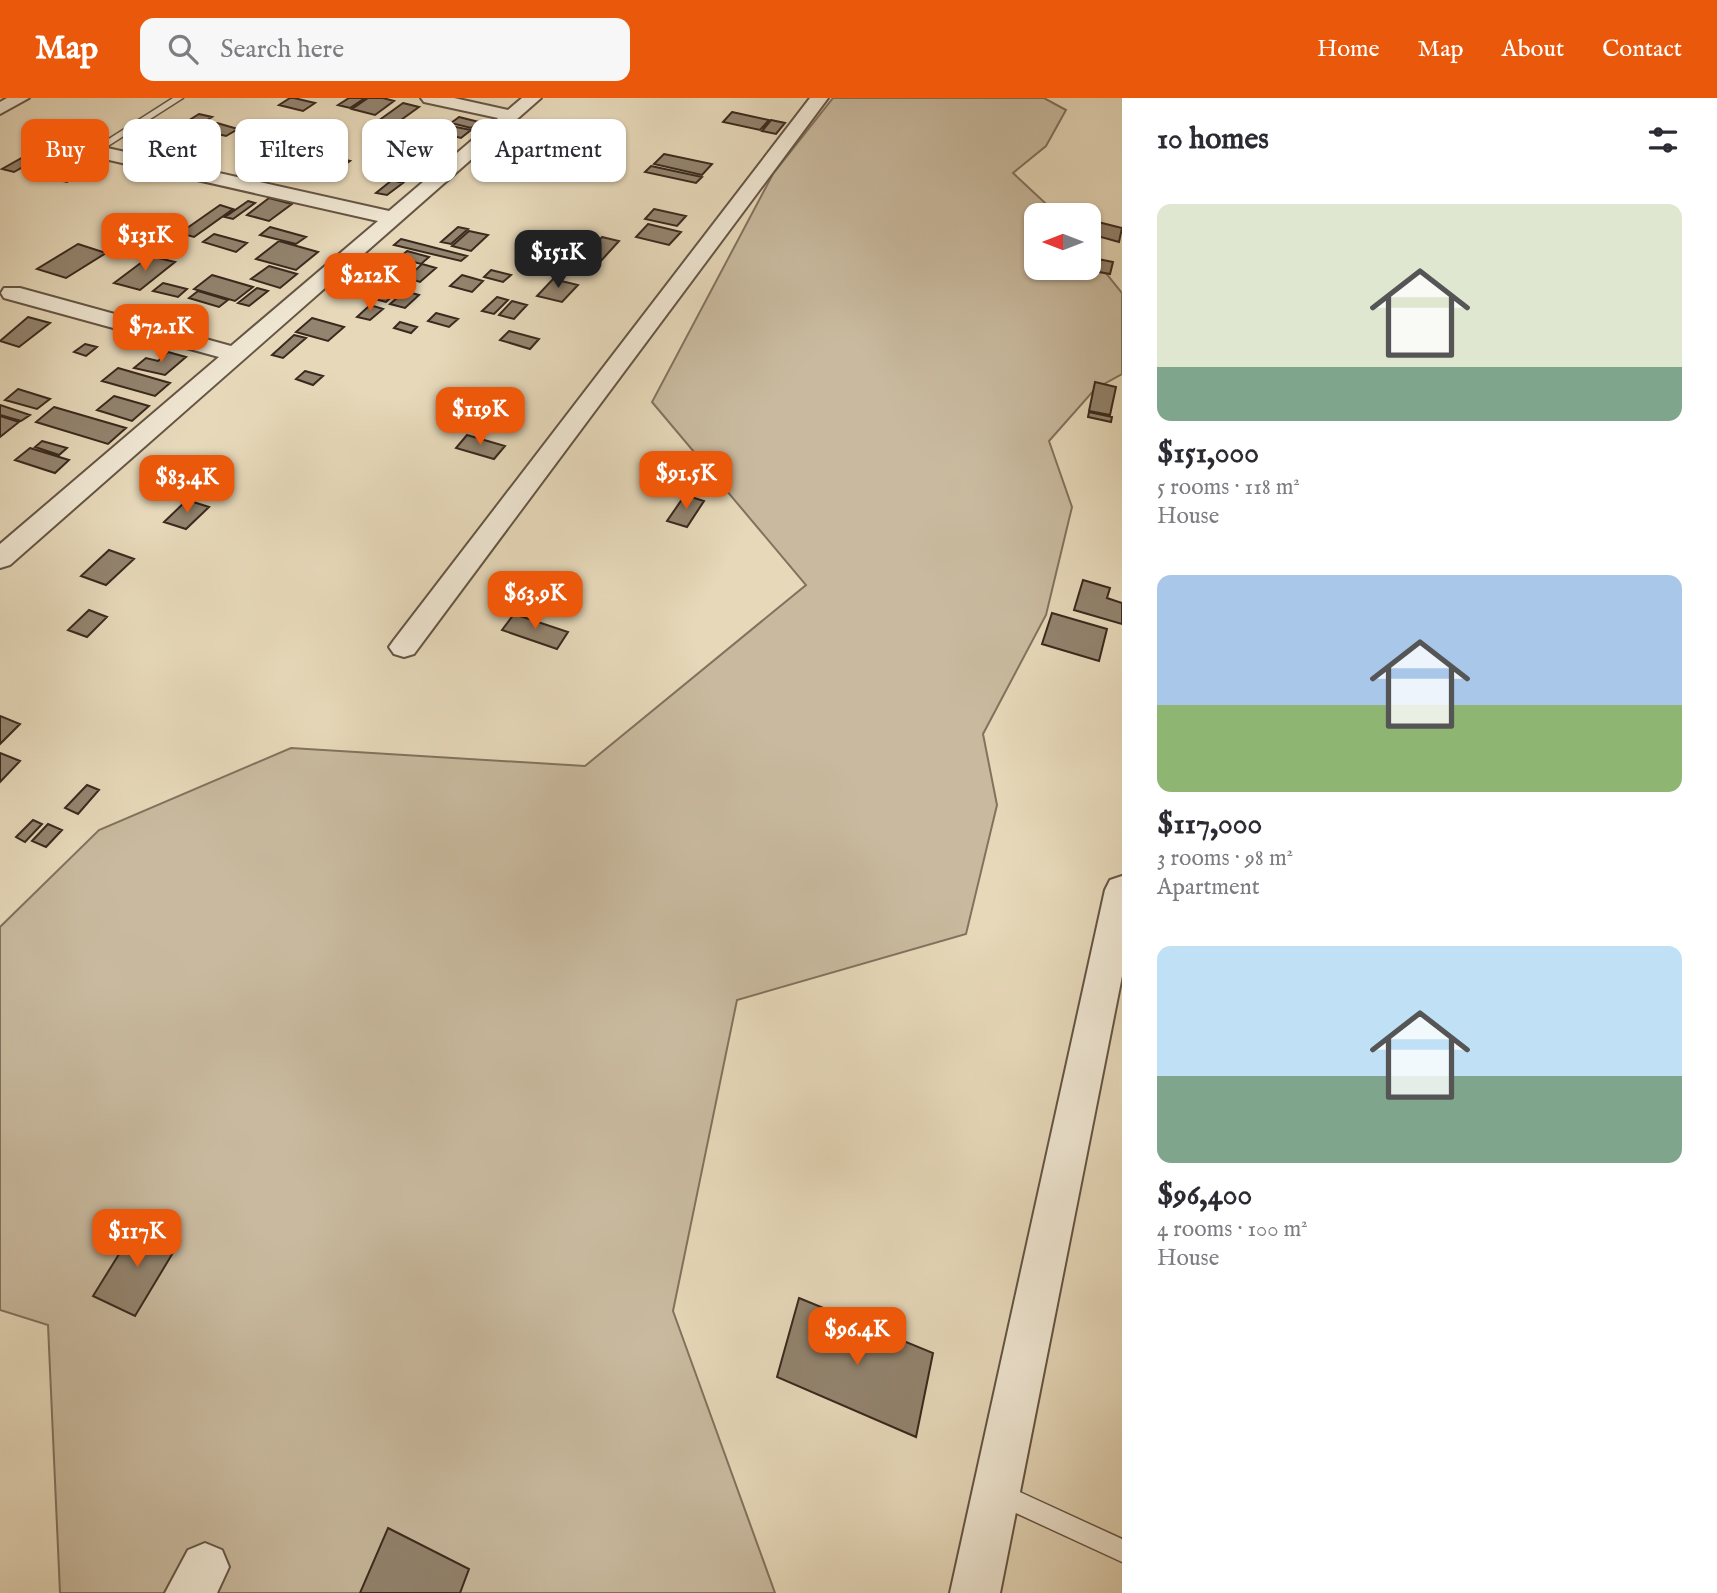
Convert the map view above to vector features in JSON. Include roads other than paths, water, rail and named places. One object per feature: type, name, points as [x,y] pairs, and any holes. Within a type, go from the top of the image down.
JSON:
[{"type":"street","points":[[430,98],[512,116]]},
{"type":"street","points":[[0,559],[532,98]]},
{"type":"street","points":[[404,647],[819,98]]},
{"type":"street","points":[[109,154],[393,218]]},
{"type":"street","points":[[12,293],[234,355]]},
{"type":"street","points":[[0,526],[27,535]]},
{"type":"street","points":[[975,1593],[1110,1018],[1122,890]]},
{"type":"lane","points":[[109,142],[178,98]]},
{"type":"lane","points":[[998,1493],[1122,1551]]}]
